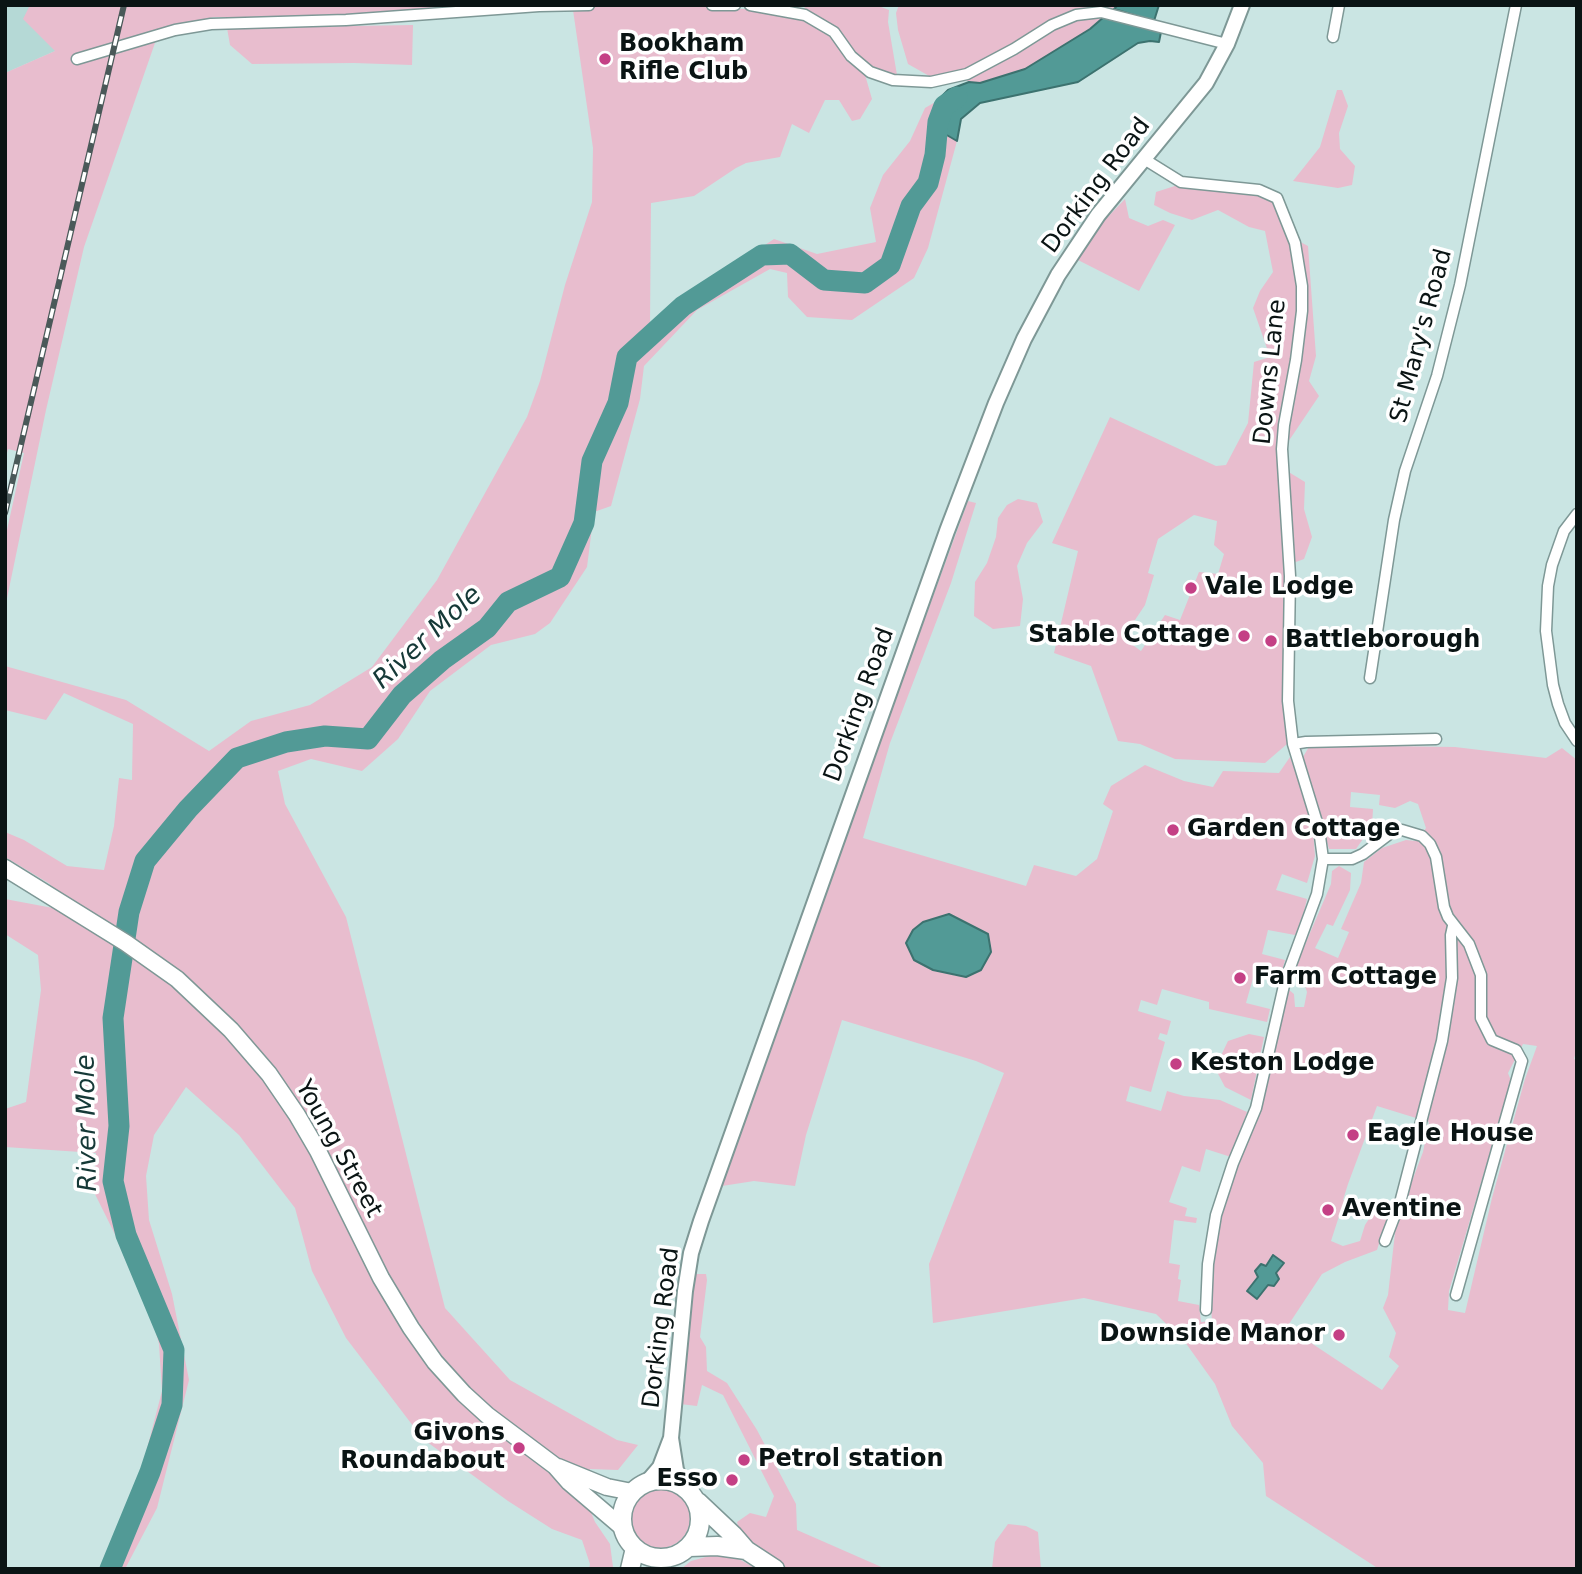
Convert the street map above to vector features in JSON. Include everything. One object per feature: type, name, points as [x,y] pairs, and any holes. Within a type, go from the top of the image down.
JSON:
[{"type":"highway","points":[[746,1550],[717,1546],[677,1557],[654,1558],[635,1548],[627,1539],[622,1515],[625,1503],[632,1492],[648,1481],[673,1480],[684,1486],[746,1550],[772,1568]]},
{"type":"highway","points":[[677,1557],[697,1535],[701,1522],[698,1502]]},
{"type":"highway","points":[[630,1569],[635,1548]]},
{"type":"main road","name":"Dorking Road","points":[[684,1486],[676,1470],[671,1438],[691,1253],[947,531],[996,403],[1044,299],[1080,240],[1206,83],[1227,44],[1242,5]]},
{"type":"main road","name":"Young Street","points":[[5,869],[73,909],[177,979],[231,1030],[269,1074],[297,1115],[381,1278],[435,1362],[487,1415],[555,1466],[569,1482],[623,1528]]},
{"type":"main road","name":"Dorking Road","points":[[648,1481],[660,1467],[671,1438]]},
{"type":"main road","name":"Young Street","points":[[555,1466],[607,1487],[632,1492]]},
{"type":"street","points":[[77,58],[174,30],[211,24],[346,20],[589,5]]},
{"type":"street","points":[[712,5],[735,5]]},
{"type":"street","points":[[750,5],[805,15],[834,32],[851,56],[870,72],[893,80],[931,82],[967,74],[1052,25],[1076,15],[1101,12],[1227,44]]},
{"type":"street","points":[[1333,37],[1339,5]]},
{"type":"street","name":"St Mary's Road","points":[[1370,678],[1394,520],[1458,295],[1516,5]]},
{"type":"street","name":"Downs Lane","points":[[1144,159],[1181,182],[1269,193],[1277,198],[1295,243],[1302,286],[1302,311],[1282,449],[1290,576],[1288,701],[1293,744],[1319,829],[1323,859],[1317,894],[1285,981],[1255,1108],[1216,1215],[1208,1264],[1206,1310]]},
{"type":"street","points":[[1577,514],[1564,531],[1552,565],[1546,631],[1555,694],[1565,723],[1577,741]]},
{"type":"street","points":[[1293,744],[1436,739]]},
{"type":"street","points":[[1323,859],[1352,859],[1392,832],[1402,830],[1422,836],[1436,857],[1444,907],[1454,926],[1469,944],[1481,975],[1481,1018],[1492,1040],[1516,1049],[1522,1061],[1456,1294]]},
{"type":"street","points":[[1385,1241],[1401,1199],[1442,1041],[1452,978],[1451,935],[1454,926]]},
{"type":"shaded area","points":[[5,5],[40,5],[55,51],[5,73]]},
{"type":"shaded area","points":[[30,5],[498,5],[299,17],[214,17],[155,30],[156,40],[84,247],[46,410],[5,608],[5,539],[24,453],[8,449],[5,461],[5,73],[55,51],[23,19]]},
{"type":"shaded area","points":[[585,5],[726,5],[722,8],[804,12],[780,5],[794,5],[804,9],[806,5],[876,5],[889,10],[888,22],[897,75],[883,72],[861,61],[872,99],[860,119],[852,121],[839,100],[825,100],[809,133],[792,124],[780,157],[746,163],[694,196],[651,203],[650,325],[683,299],[774,239],[817,254],[876,242],[870,208],[883,175],[910,141],[925,108],[937,101],[937,112],[945,134],[957,141],[928,248],[914,278],[852,320],[807,317],[788,297],[787,273],[770,269],[697,310],[644,366],[640,399],[611,506],[594,512],[587,567],[550,623],[535,634],[491,645],[430,691],[398,739],[362,771],[311,759],[278,771],[285,804],[346,917],[445,1308],[510,1380],[617,1440],[638,1445],[618,1470],[590,1469],[585,1498],[595,1522],[610,1544],[613,1567],[589,1569],[590,1564],[582,1540],[552,1529],[508,1501],[423,1439],[346,1338],[312,1271],[295,1208],[239,1135],[186,1087],[154,1135],[146,1176],[149,1220],[172,1294],[189,1380],[157,1508],[125,1569],[104,1569],[136,1491],[162,1391],[159,1344],[147,1299],[93,1190],[96,1153],[5,1147],[5,1109],[26,1102],[41,990],[38,955],[5,934],[5,899],[53,908],[50,884],[5,857],[5,832],[24,840],[67,866],[104,870],[114,826],[119,778],[132,780],[133,724],[64,693],[46,720],[5,710],[5,666],[126,700],[209,751],[251,721],[310,705],[372,667],[437,580],[527,417],[540,381],[565,285],[592,202],[593,148],[573,10],[586,9]]},
{"type":"shaded area","points":[[899,5],[1118,5],[1090,29],[1025,69],[980,83],[969,82],[955,71],[931,77],[908,64],[898,30],[896,13]]},
{"type":"shaded area","points":[[413,25],[412,65],[252,64],[230,45],[227,28]]},
{"type":"shaded area","points":[[1337,90],[1342,90],[1348,106],[1339,133],[1340,149],[1355,166],[1352,185],[1338,188],[1293,181],[1320,147]]},
{"type":"shaded area","points":[[1178,185],[1268,197],[1275,202],[1285,234],[1308,246],[1316,356],[1309,381],[1319,396],[1286,445],[1287,471],[1305,482],[1304,509],[1312,537],[1304,559],[1285,566],[1287,614],[1282,695],[1287,744],[1265,763],[1175,759],[1140,744],[1118,741],[1091,666],[1054,653],[1078,551],[1052,543],[1110,417],[1216,466],[1226,465],[1248,423],[1254,362],[1270,357],[1253,308],[1260,291],[1273,272],[1265,231],[1249,227],[1218,210],[1192,220],[1170,213],[1154,205],[1156,192]],"holes":[[[1194,515],[1217,521],[1214,545],[1224,554],[1218,574],[1199,572],[1180,620],[1165,615],[1141,651],[1123,638],[1145,605],[1154,575],[1148,573],[1158,539]]]},
{"type":"shaded area","points":[[1125,199],[1129,218],[1148,226],[1163,220],[1175,225],[1139,291],[1078,260],[1103,222]]},
{"type":"shaded area","points":[[1018,499],[1037,503],[1043,522],[1027,543],[1017,566],[1023,599],[1020,626],[993,629],[974,616],[975,582],[987,563],[996,537],[998,518],[1007,505]]},
{"type":"shaded area","points":[[968,501],[976,503],[951,583],[890,743],[863,838],[1026,886],[1034,865],[1076,876],[1097,859],[1113,811],[1103,804],[1111,786],[1145,765],[1184,781],[1213,787],[1223,771],[1279,773],[1290,757],[1312,818],[1315,856],[1307,883],[1282,874],[1276,890],[1307,899],[1303,915],[1295,935],[1268,930],[1262,954],[1285,960],[1282,971],[1257,964],[1246,1003],[1270,1009],[1267,1022],[1209,1009],[1209,1002],[1162,989],[1157,1005],[1141,1000],[1138,1011],[1171,1021],[1167,1035],[1160,1033],[1158,1039],[1165,1042],[1151,1092],[1130,1086],[1126,1101],[1161,1111],[1167,1091],[1220,1100],[1247,1112],[1231,1157],[1206,1149],[1200,1172],[1182,1166],[1169,1202],[1187,1208],[1185,1216],[1197,1218],[1196,1223],[1174,1220],[1169,1263],[1180,1265],[1178,1301],[1199,1305],[1201,1322],[1212,1321],[1213,1254],[1219,1214],[1274,1040],[1279,1033],[1288,989],[1294,994],[1295,1007],[1304,1007],[1307,992],[1303,980],[1292,975],[1331,884],[1332,871],[1339,866],[1351,873],[1350,890],[1333,926],[1327,924],[1315,948],[1338,958],[1349,932],[1341,929],[1361,883],[1364,862],[1382,848],[1406,840],[1416,841],[1426,828],[1418,804],[1410,801],[1395,808],[1379,805],[1380,795],[1351,792],[1350,807],[1373,809],[1372,826],[1356,849],[1329,849],[1303,757],[1310,745],[1455,747],[1546,758],[1562,748],[1577,760],[1577,1048],[1574,1059],[1577,1060],[1577,1569],[1379,1569],[1266,1496],[1263,1463],[1232,1426],[1215,1384],[1185,1342],[1156,1314],[1084,1298],[933,1323],[929,1264],[1004,1073],[976,1061],[842,1020],[806,1135],[795,1186],[754,1181],[722,1186],[735,1135]],"holes":[[[1523,1044],[1537,1046],[1525,1079],[1492,1198],[1465,1313],[1448,1310],[1449,1291],[1511,1081],[1508,1073]],[[1377,1106],[1429,1122],[1423,1152],[1396,1224],[1388,1295],[1383,1308],[1396,1333],[1389,1357],[1399,1366],[1382,1390],[1287,1327],[1322,1274],[1377,1250],[1390,1208],[1389,1203],[1380,1202],[1365,1225],[1360,1241],[1343,1246],[1331,1241],[1341,1210],[1344,1211],[1347,1201],[1343,1200],[1348,1184]]]},
{"type":"shaded area","points":[[1249,1034],[1264,1037],[1251,1100],[1225,1087],[1215,1068],[1228,1041]]},
{"type":"shaded area","points":[[695,1274],[706,1274],[707,1280],[700,1337],[706,1347],[707,1371],[727,1383],[757,1430],[796,1504],[797,1530],[886,1569],[788,1569],[765,1556],[740,1532],[737,1522],[750,1513],[766,1517],[774,1496],[723,1395],[702,1385],[697,1406],[680,1404]]},
{"type":"shaded area","points":[[660,1488],[677,1493],[685,1501],[690,1518],[685,1535],[677,1543],[660,1548],[643,1543],[635,1535],[630,1518],[635,1501],[643,1493]]},
{"type":"shaded area","points":[[1008,1524],[1026,1526],[1038,1532],[1041,1569],[992,1569],[995,1542]]},
{"type":"shaded area","points":[[713,1555],[737,1558],[757,1569],[681,1569],[691,1561]]},
{"type":"water","points":[[1118,5],[1159,5],[1154,21],[1114,9]]},
{"type":"water","points":[[1105,16],[1161,32],[1159,42],[1138,43],[1078,82],[980,103],[961,119],[957,141],[945,134],[937,112],[937,101],[948,90],[969,82],[980,83],[1025,69],[1090,29]]},
{"type":"water","points":[[949,914],[988,934],[991,952],[981,970],[966,977],[933,970],[914,960],[906,943],[913,930],[923,922]]},
{"type":"water","points":[[1273,1255],[1284,1263],[1276,1273],[1279,1279],[1274,1286],[1268,1285],[1257,1299],[1247,1291],[1258,1277],[1255,1271],[1261,1264],[1266,1266]]},
{"type":"waterway","name":"River Mole","points":[[110,1569],[150,1472],[172,1405],[174,1350],[126,1235],[113,1181],[119,1126],[113,1018],[129,912],[145,861],[188,809],[237,758],[286,742],[325,736],[368,739],[402,695],[442,660],[487,628],[508,602],[560,577],[584,523],[592,461],[618,403],[627,357],[683,306],[762,255],[790,254],[824,280],[865,283],[890,265],[911,206],[928,183],[935,155],[938,122],[944,106],[957,97]]},
{"type":"railway","points":[[5,513],[124,5]]},
{"type":"place","name":"Bookham Rifle Club","points":[[605,59]]},
{"type":"place","name":"Vale Lodge","points":[[1191,588]]},
{"type":"place","name":"Stable Cottage","points":[[1244,636]]},
{"type":"place","name":"Battleborough","points":[[1271,641]]},
{"type":"place","name":"Garden Cottage","points":[[1173,830]]},
{"type":"place","name":"Farm Cottage","points":[[1240,978]]},
{"type":"place","name":"Keston Lodge","points":[[1176,1064]]},
{"type":"place","name":"Eagle House","points":[[1353,1135]]},
{"type":"place","name":"Aventine","points":[[1328,1210]]},
{"type":"place","name":"Downside Manor","points":[[1339,1335]]},
{"type":"place","name":"Givons Roundabout","points":[[519,1448]]},
{"type":"place","name":"Petrol station","points":[[744,1460]]},
{"type":"place","name":"Esso","points":[[732,1480]]}]
